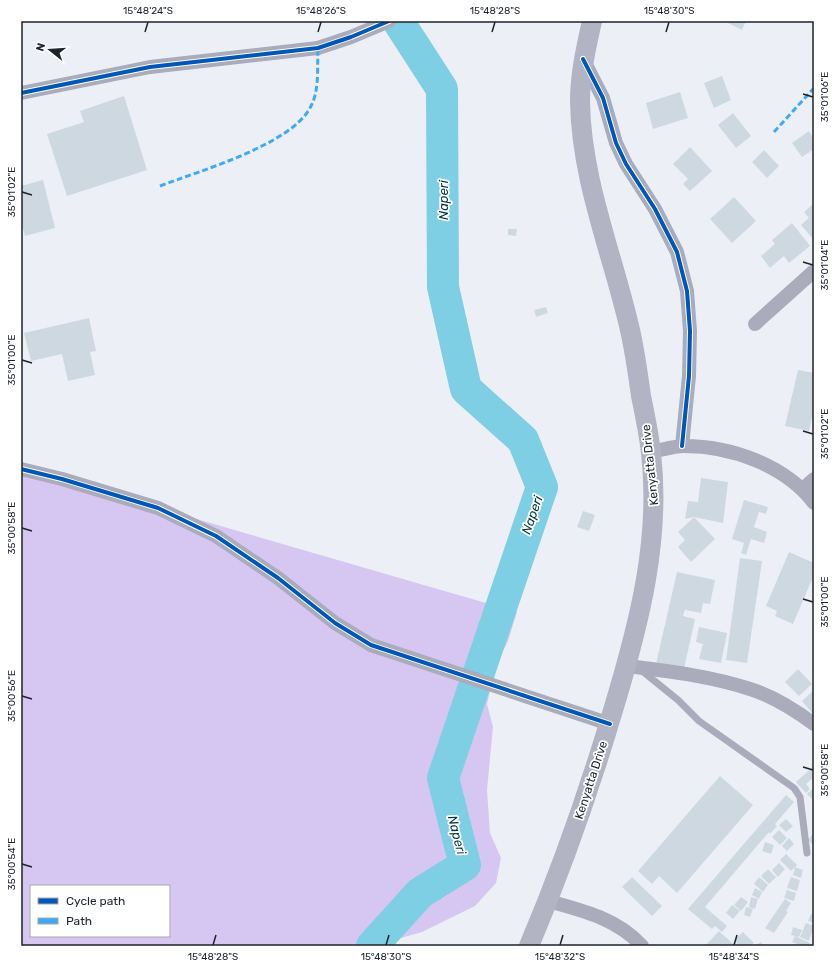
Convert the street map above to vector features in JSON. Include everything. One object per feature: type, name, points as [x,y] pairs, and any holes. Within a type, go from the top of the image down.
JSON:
[{"type":"main road","name":"Kenyatta Drive","points":[[529,946],[548,901],[586,801],[610,724],[632,666],[652,544],[655,500],[651,452],[630,330],[612,267],[582,140],[580,100],[583,59],[592,21]]},
{"type":"street","points":[[21,93],[150,67],[318,48],[389,21]]},
{"type":"street","points":[[583,59],[603,98],[616,143],[626,164],[655,209],[677,252],[687,291],[690,331],[689,376],[682,446]]},
{"type":"street","points":[[755,324],[814,271]]},
{"type":"street","points":[[651,452],[682,446],[707,447],[741,455],[779,472],[803,489],[814,503]]},
{"type":"street","points":[[21,469],[62,479],[158,508],[216,536],[278,578],[335,623],[371,645],[610,724]]},
{"type":"street","points":[[803,489],[814,479]]},
{"type":"street","points":[[632,666],[751,689],[791,708],[814,724]]},
{"type":"street","points":[[548,901],[592,913],[622,929],[635,938],[642,946]]},
{"type":"lane","points":[[632,666],[678,700],[699,722],[794,788],[800,797],[807,853]]},
{"type":"shaded area","points":[[21,468],[517,612],[508,641],[496,664],[487,704],[493,727],[487,790],[490,833],[501,858],[496,883],[475,906],[422,932],[390,941],[386,946],[21,946]]},
{"type":"building","points":[[724,21],[746,21],[742,30]]},
{"type":"building","points":[[722,76],[731,100],[714,108],[704,83]]},
{"type":"building","points":[[680,92],[688,118],[653,129],[646,103]]},
{"type":"building","points":[[124,96],[147,170],[67,196],[47,134],[84,122],[80,111]]},
{"type":"building","points":[[733,113],[751,136],[736,148],[718,125]]},
{"type":"building","points":[[809,131],[814,140],[814,149],[802,157],[792,143]]},
{"type":"building","points":[[690,147],[712,171],[690,191],[683,184],[688,179],[673,164]]},
{"type":"building","points":[[764,150],[779,166],[767,178],[752,162]]},
{"type":"building","points":[[43,180],[55,228],[25,236],[21,222],[21,186]]},
{"type":"building","points":[[734,197],[756,221],[732,243],[710,219]]},
{"type":"building","points":[[814,203],[814,240],[801,225],[809,218],[804,212]]},
{"type":"building","points":[[792,223],[810,246],[789,263],[784,256],[770,268],[761,256],[775,244],[772,240]]},
{"type":"building","points":[[508,229],[517,229],[516,236],[508,235]]},
{"type":"building","points":[[546,307],[548,313],[536,317],[534,310]]},
{"type":"building","points":[[89,318],[96,351],[90,352],[95,375],[68,381],[62,354],[31,361],[24,333]]},
{"type":"building","points":[[798,370],[814,373],[814,407],[809,431],[785,426]]},
{"type":"building","points":[[701,478],[728,482],[723,523],[694,517],[685,519],[688,501],[698,502]]},
{"type":"building","points":[[744,500],[768,507],[766,514],[759,512],[754,527],[767,532],[764,543],[751,539],[746,555],[741,553],[744,543],[732,539]]},
{"type":"building","points":[[583,511],[595,515],[589,531],[577,527]]},
{"type":"building","points":[[694,517],[715,539],[691,562],[678,547],[685,540],[678,532]]},
{"type":"building","points":[[789,552],[814,563],[814,575],[793,624],[775,616],[777,611],[766,606]]},
{"type":"building","points":[[740,558],[762,561],[747,663],[726,660]]},
{"type":"building","points":[[677,572],[715,580],[710,604],[703,603],[701,613],[685,610],[683,616],[695,619],[684,669],[656,664]]},
{"type":"building","points":[[699,627],[727,633],[721,663],[699,659],[703,644],[696,642]]},
{"type":"building","points":[[798,669],[812,684],[799,696],[785,682]]},
{"type":"building","points":[[814,690],[814,715],[802,701]]},
{"type":"building","points":[[814,766],[814,777],[806,784],[810,789],[806,793],[796,782]]},
{"type":"building","points":[[720,776],[753,805],[677,893],[659,876],[652,884],[638,871]]},
{"type":"building","points":[[812,789],[814,791],[814,801],[807,794]]},
{"type":"building","points":[[786,795],[794,802],[775,824],[777,826],[770,834],[769,832],[705,907],[727,926],[722,932],[715,926],[712,929],[688,909]]},
{"type":"building","points":[[786,819],[793,826],[786,832],[779,825]]},
{"type":"building","points":[[779,830],[787,838],[780,845],[772,837]]},
{"type":"building","points":[[814,832],[814,846],[808,840]]},
{"type":"building","points":[[789,838],[794,844],[787,851],[782,846]]},
{"type":"building","points":[[765,842],[774,845],[771,854],[762,851]]},
{"type":"building","points":[[786,854],[797,865],[791,871],[780,860]]},
{"type":"building","points":[[779,863],[785,869],[778,877],[772,870]]},
{"type":"building","points":[[795,867],[803,870],[801,878],[793,875]]},
{"type":"building","points":[[768,869],[776,877],[769,884],[761,876]]},
{"type":"building","points":[[632,877],[662,906],[652,916],[622,887]]},
{"type":"building","points":[[759,877],[768,885],[763,892],[754,884]]},
{"type":"building","points":[[791,877],[800,880],[797,891],[787,888]]},
{"type":"building","points":[[755,888],[762,892],[759,899],[752,895]]},
{"type":"building","points":[[787,890],[796,893],[794,901],[784,898]]},
{"type":"building","points":[[741,897],[748,902],[741,911],[734,905]]},
{"type":"building","points":[[751,897],[758,899],[755,909],[749,907]]},
{"type":"building","points":[[785,899],[791,903],[786,911],[788,912],[774,933],[765,928]]},
{"type":"building","points":[[732,905],[740,911],[733,919],[726,913]]},
{"type":"building","points":[[746,907],[753,909],[750,917],[744,915]]},
{"type":"building","points":[[811,914],[814,916],[814,923],[808,921]]},
{"type":"building","points":[[806,923],[814,926],[809,941],[800,937]]},
{"type":"building","points":[[793,927],[802,930],[799,937],[791,935]]},
{"type":"building","points":[[719,931],[732,943],[735,946],[705,946]]},
{"type":"building","points":[[743,932],[754,943],[750,946],[739,946],[734,940]]},
{"type":"building","points":[[795,936],[810,943],[809,946],[802,946],[792,942]]},
{"type":"building","points":[[761,942],[763,946],[754,946]]},
{"type":"waterway","name":"Naperi","points":[[372,946],[420,893],[465,865],[443,778],[542,487],[523,440],[466,389],[443,287],[442,89],[398,21]]},
{"type":"marked path","points":[[160,186],[242,155],[264,145],[284,134],[299,121],[310,108],[317,87],[318,48]]},
{"type":"marked path","points":[[774,132],[814,88]]},
{"type":"cycle path","points":[[21,93],[150,67],[318,48],[351,37],[389,21]]},
{"type":"cycle path","points":[[583,59],[603,98],[616,143],[626,164],[655,209],[677,252],[687,291],[690,331],[689,376],[682,446]]},
{"type":"cycle path","points":[[21,469],[62,479],[158,508],[216,536],[278,578],[335,623],[371,645],[610,724]]}]
